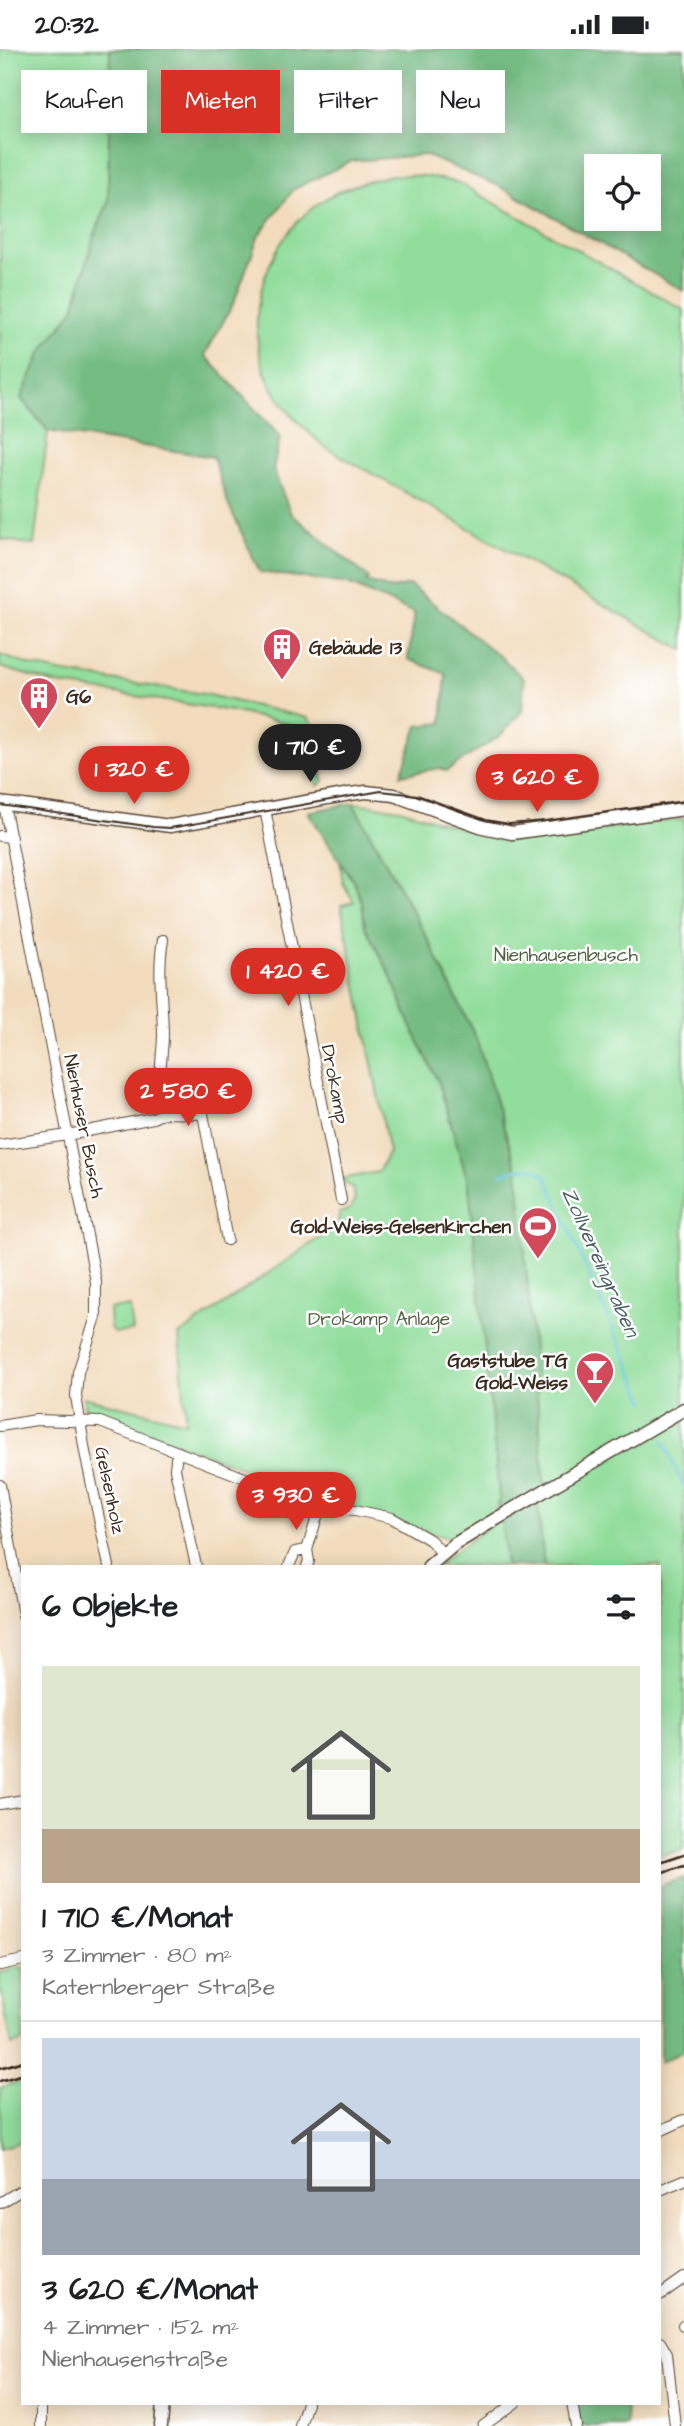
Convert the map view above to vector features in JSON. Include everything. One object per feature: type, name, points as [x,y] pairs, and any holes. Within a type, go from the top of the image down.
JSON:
[{"type":"main road","points":[[2,803],[160,825],[177,825],[360,792],[400,796],[483,827],[512,833],[684,809]]},
{"type":"main road","points":[[430,1565],[491,1522],[684,1409]]},
{"type":"main road","points":[[161,2426],[163,2405]]},
{"type":"street","name":"Nienhuser Busch","points":[[2,803],[5,837],[95,1274],[98,1300],[94,1328],[78,1372],[76,1395],[80,1421]]},
{"type":"street","name":"Drokamp","points":[[265,809],[341,1200]]},
{"type":"street","points":[[163,940],[159,959],[163,1036],[160,1098],[164,1113]]},
{"type":"street","points":[[0,1145],[68,1135],[153,1118],[164,1113],[199,1113],[205,1118],[227,1240]]},
{"type":"street","points":[[0,1426],[36,1420],[100,1422],[320,1507],[355,1510],[392,1518],[430,1540],[443,1554]]},
{"type":"street","name":"Gelsenholz","points":[[80,1421],[109,1565]]},
{"type":"street","points":[[179,1452],[176,1469],[196,1565]]},
{"type":"street","points":[[0,1485],[21,1604]]},
{"type":"street","points":[[307,1565],[307,1550],[320,1507]]},
{"type":"street","points":[[289,1565],[295,1552],[307,1550]]},
{"type":"street","points":[[0,1804],[21,1800]]},
{"type":"street","points":[[0,1965],[21,1960]]},
{"type":"street","points":[[661,2131],[684,2120]]},
{"type":"street","points":[[661,2190],[684,2180]]},
{"type":"street","points":[[0,2203],[21,2190]]},
{"type":"street","points":[[661,2294],[684,2278]]},
{"type":"street","points":[[661,2344],[667,2354],[675,2426]]},
{"type":"street","points":[[672,2394],[684,2398]]},
{"type":"street","points":[[41,2405],[41,2426]]},
{"type":"street","points":[[300,2426],[306,2405]]},
{"type":"street","points":[[483,2426],[512,2405]]},
{"type":"street","points":[[572,2405],[576,2426]]},
{"type":"green space","points":[[0,49],[110,49],[110,70],[21,70],[21,133],[109,133],[108,203],[94,236],[74,309],[41,353],[21,398],[48,431],[34,545],[0,539]]},
{"type":"green space","points":[[110,49],[684,49],[684,291],[499,186],[425,155],[351,161],[294,189],[259,235],[234,302],[205,355],[280,437],[273,469],[291,514],[369,578],[366,582],[391,589],[410,585],[524,679],[522,711],[501,735],[446,771],[440,768],[401,775],[418,726],[442,723],[446,674],[408,659],[415,613],[348,584],[260,572],[228,504],[213,457],[48,431],[21,398],[41,353],[74,309],[94,236],[108,203],[109,133],[147,133],[147,70],[110,70]]},
{"type":"green space","points":[[392,175],[426,176],[459,183],[684,310],[684,650],[325,447],[293,417],[277,396],[265,371],[258,345],[257,317],[261,290],[283,239],[301,218],[330,196],[364,182]]},
{"type":"green space","points":[[0,655],[59,672],[204,694],[308,718],[316,732],[324,781],[318,786],[308,766],[303,737],[298,729],[289,724],[231,711],[57,684],[0,667]]},
{"type":"green space","name":"Nienhausenbusch","points":[[353,803],[400,809],[505,842],[684,819],[684,1849],[661,1856],[661,1565],[544,1565],[537,1497],[545,1491],[518,1173],[476,1038],[428,940]]},
{"type":"green space","points":[[353,803],[428,940],[476,1038],[518,1173],[545,1491],[537,1497],[544,1565],[506,1565],[469,1185],[439,1083],[365,926],[362,902],[354,882],[308,812]]},
{"type":"green space","name":"Drokamp Anlage","points":[[340,863],[354,882],[362,902],[365,926],[439,1083],[469,1185],[499,1500],[496,1513],[454,1540],[338,1503],[100,1415],[85,1408],[83,1397],[186,1422],[179,1335],[338,1225],[339,1213],[349,1210],[355,1200],[353,1189],[341,1179],[378,1172],[389,1152],[341,905],[354,902],[343,883]]},
{"type":"green space","points":[[130,1307],[133,1331],[114,1333],[110,1327],[109,1309]]},
{"type":"green space","points":[[501,1517],[506,1565],[437,1565]]},
{"type":"green space","points":[[684,1878],[684,2051],[661,2062],[661,1886]]},
{"type":"green space","points":[[21,1967],[21,2042],[12,2045],[0,1986],[0,1971]]},
{"type":"green space","points":[[21,2081],[21,2142],[0,2148],[0,2088]]},
{"type":"green space","points":[[578,2405],[625,2405],[627,2426],[580,2426]]},
{"type":"waterway","name":"Zollvereingraben","points":[[502,1174],[531,1168],[546,1177],[646,1403]]},
{"type":"waterway","name":"Zollvereingraben","points":[[663,1441],[684,1488]]},
{"type":"tram line","points":[[0,805],[170,828],[381,791],[417,795],[486,820],[509,824],[684,801]]},
{"type":"railway","points":[[661,1862],[684,1854]]},
{"type":"railway","points":[[661,1873],[684,1865]]},
{"type":"railway","points":[[0,2068],[21,2062]]},
{"type":"railway","points":[[0,2081],[21,2075]]},
{"type":"place","name":"Gebäude 13","points":[[282,681]]},
{"type":"place","name":"G6","points":[[39,730]]},
{"type":"place","name":"Gold-Weiss-Gelsenkirchen","points":[[538,1260]]},
{"type":"place","name":"Gaststube TG Gold-Weiss","points":[[595,1405]]}]
